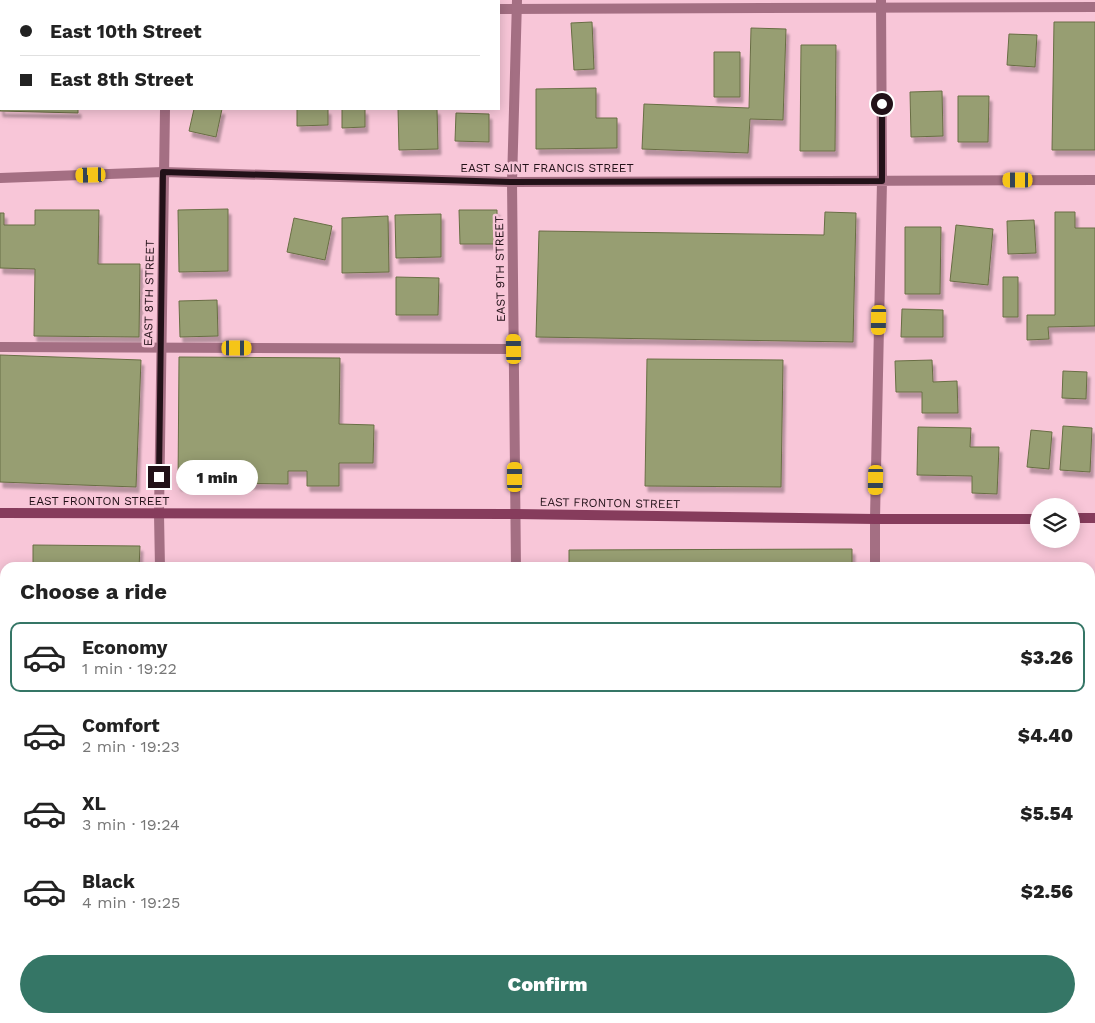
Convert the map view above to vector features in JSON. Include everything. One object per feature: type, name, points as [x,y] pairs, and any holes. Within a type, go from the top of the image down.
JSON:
[{"type":"main road","name":"EAST FRONTON STREET","points":[[0,513],[515,514],[875,519],[1030,519]]},
{"type":"main road","points":[[1080,518],[1095,518]]},
{"type":"street","points":[[875,562],[882,181],[881,4]]},
{"type":"street","points":[[500,9],[517,5],[881,4],[1095,7]]},
{"type":"street","name":"EAST 9TH STREET","points":[[516,562],[512,182],[517,5]]},
{"type":"street","name":"EAST 8TH STREET","points":[[160,562],[164,110]]},
{"type":"street","name":"EAST SAINT FRANCIS STREET","points":[[0,178],[163,172],[512,182],[1095,180]]},
{"type":"street","points":[[0,347],[514,349]]},
{"type":"building","points":[[592,22],[594,69],[574,70],[571,23]]},
{"type":"building","points":[[1054,22],[1095,22],[1095,150],[1052,150]]},
{"type":"building","points":[[751,28],[786,29],[783,120],[750,119],[748,153],[642,149],[644,104],[749,108]]},
{"type":"building","points":[[1009,34],[1037,35],[1035,67],[1007,65]]},
{"type":"building","points":[[801,45],[836,45],[835,151],[800,151]]},
{"type":"building","points":[[714,52],[740,52],[740,97],[714,97]]},
{"type":"building","points":[[596,88],[596,118],[617,118],[617,148],[536,149],[536,89]]},
{"type":"building","points":[[942,91],[943,136],[911,137],[910,92]]},
{"type":"building","points":[[958,96],[989,96],[988,142],[958,142]]},
{"type":"building","points":[[78,110],[78,113],[0,111]]},
{"type":"building","points":[[194,110],[222,110],[216,137],[189,131]]},
{"type":"building","points":[[297,110],[328,110],[328,125],[297,126]]},
{"type":"building","points":[[342,110],[365,110],[365,127],[342,128]]},
{"type":"building","points":[[398,110],[437,110],[438,149],[399,150]]},
{"type":"building","points":[[456,113],[489,114],[489,142],[455,141]]},
{"type":"building","points":[[228,209],[228,271],[179,272],[178,210]]},
{"type":"building","points":[[35,210],[99,210],[98,264],[140,264],[139,337],[34,336],[35,269],[0,268],[0,213],[4,213],[4,225],[35,225]]},
{"type":"building","points":[[459,210],[497,210],[497,244],[460,244]]},
{"type":"building","points":[[825,212],[856,213],[853,342],[536,337],[539,231],[824,235]]},
{"type":"building","points":[[1055,212],[1075,212],[1075,228],[1095,228],[1095,326],[1048,327],[1049,339],[1027,340],[1027,315],[1055,315]]},
{"type":"building","points":[[441,214],[441,257],[396,258],[395,215]]},
{"type":"building","points":[[388,216],[389,272],[342,273],[342,218]]},
{"type":"building","points":[[294,218],[332,226],[325,260],[287,252]]},
{"type":"building","points":[[1034,220],[1036,253],[1008,254],[1007,221]]},
{"type":"building","points":[[956,225],[993,229],[988,285],[950,281]]},
{"type":"building","points":[[905,227],[941,227],[940,294],[905,294]]},
{"type":"building","points":[[396,277],[439,278],[438,315],[396,315]]},
{"type":"building","points":[[1003,277],[1018,277],[1018,317],[1003,317]]},
{"type":"building","points":[[217,300],[218,336],[180,337],[179,301]]},
{"type":"building","points":[[902,309],[943,310],[943,337],[901,337]]},
{"type":"building","points":[[0,355],[141,360],[136,487],[0,482]]},
{"type":"building","points":[[179,357],[340,358],[339,424],[374,425],[373,463],[339,463],[339,486],[307,486],[307,471],[288,471],[288,484],[211,483],[211,485],[178,485]]},
{"type":"building","points":[[647,359],[783,360],[781,487],[645,486]]},
{"type":"building","points":[[932,360],[933,382],[957,381],[958,413],[922,413],[922,392],[896,392],[895,361]]},
{"type":"building","points":[[1063,371],[1087,372],[1086,399],[1062,398]]},
{"type":"building","points":[[1063,426],[1092,428],[1090,472],[1060,470]]},
{"type":"building","points":[[918,427],[971,428],[970,447],[999,447],[997,494],[972,493],[972,476],[917,475]]},
{"type":"building","points":[[1031,430],[1052,432],[1049,469],[1027,467]]},
{"type":"building","points":[[33,545],[140,546],[139,562],[33,562]]},
{"type":"building","points":[[852,549],[852,562],[569,562],[569,550]]},
{"type":"route","points":[[159,477],[163,172],[512,182],[882,181],[882,104]]}]
